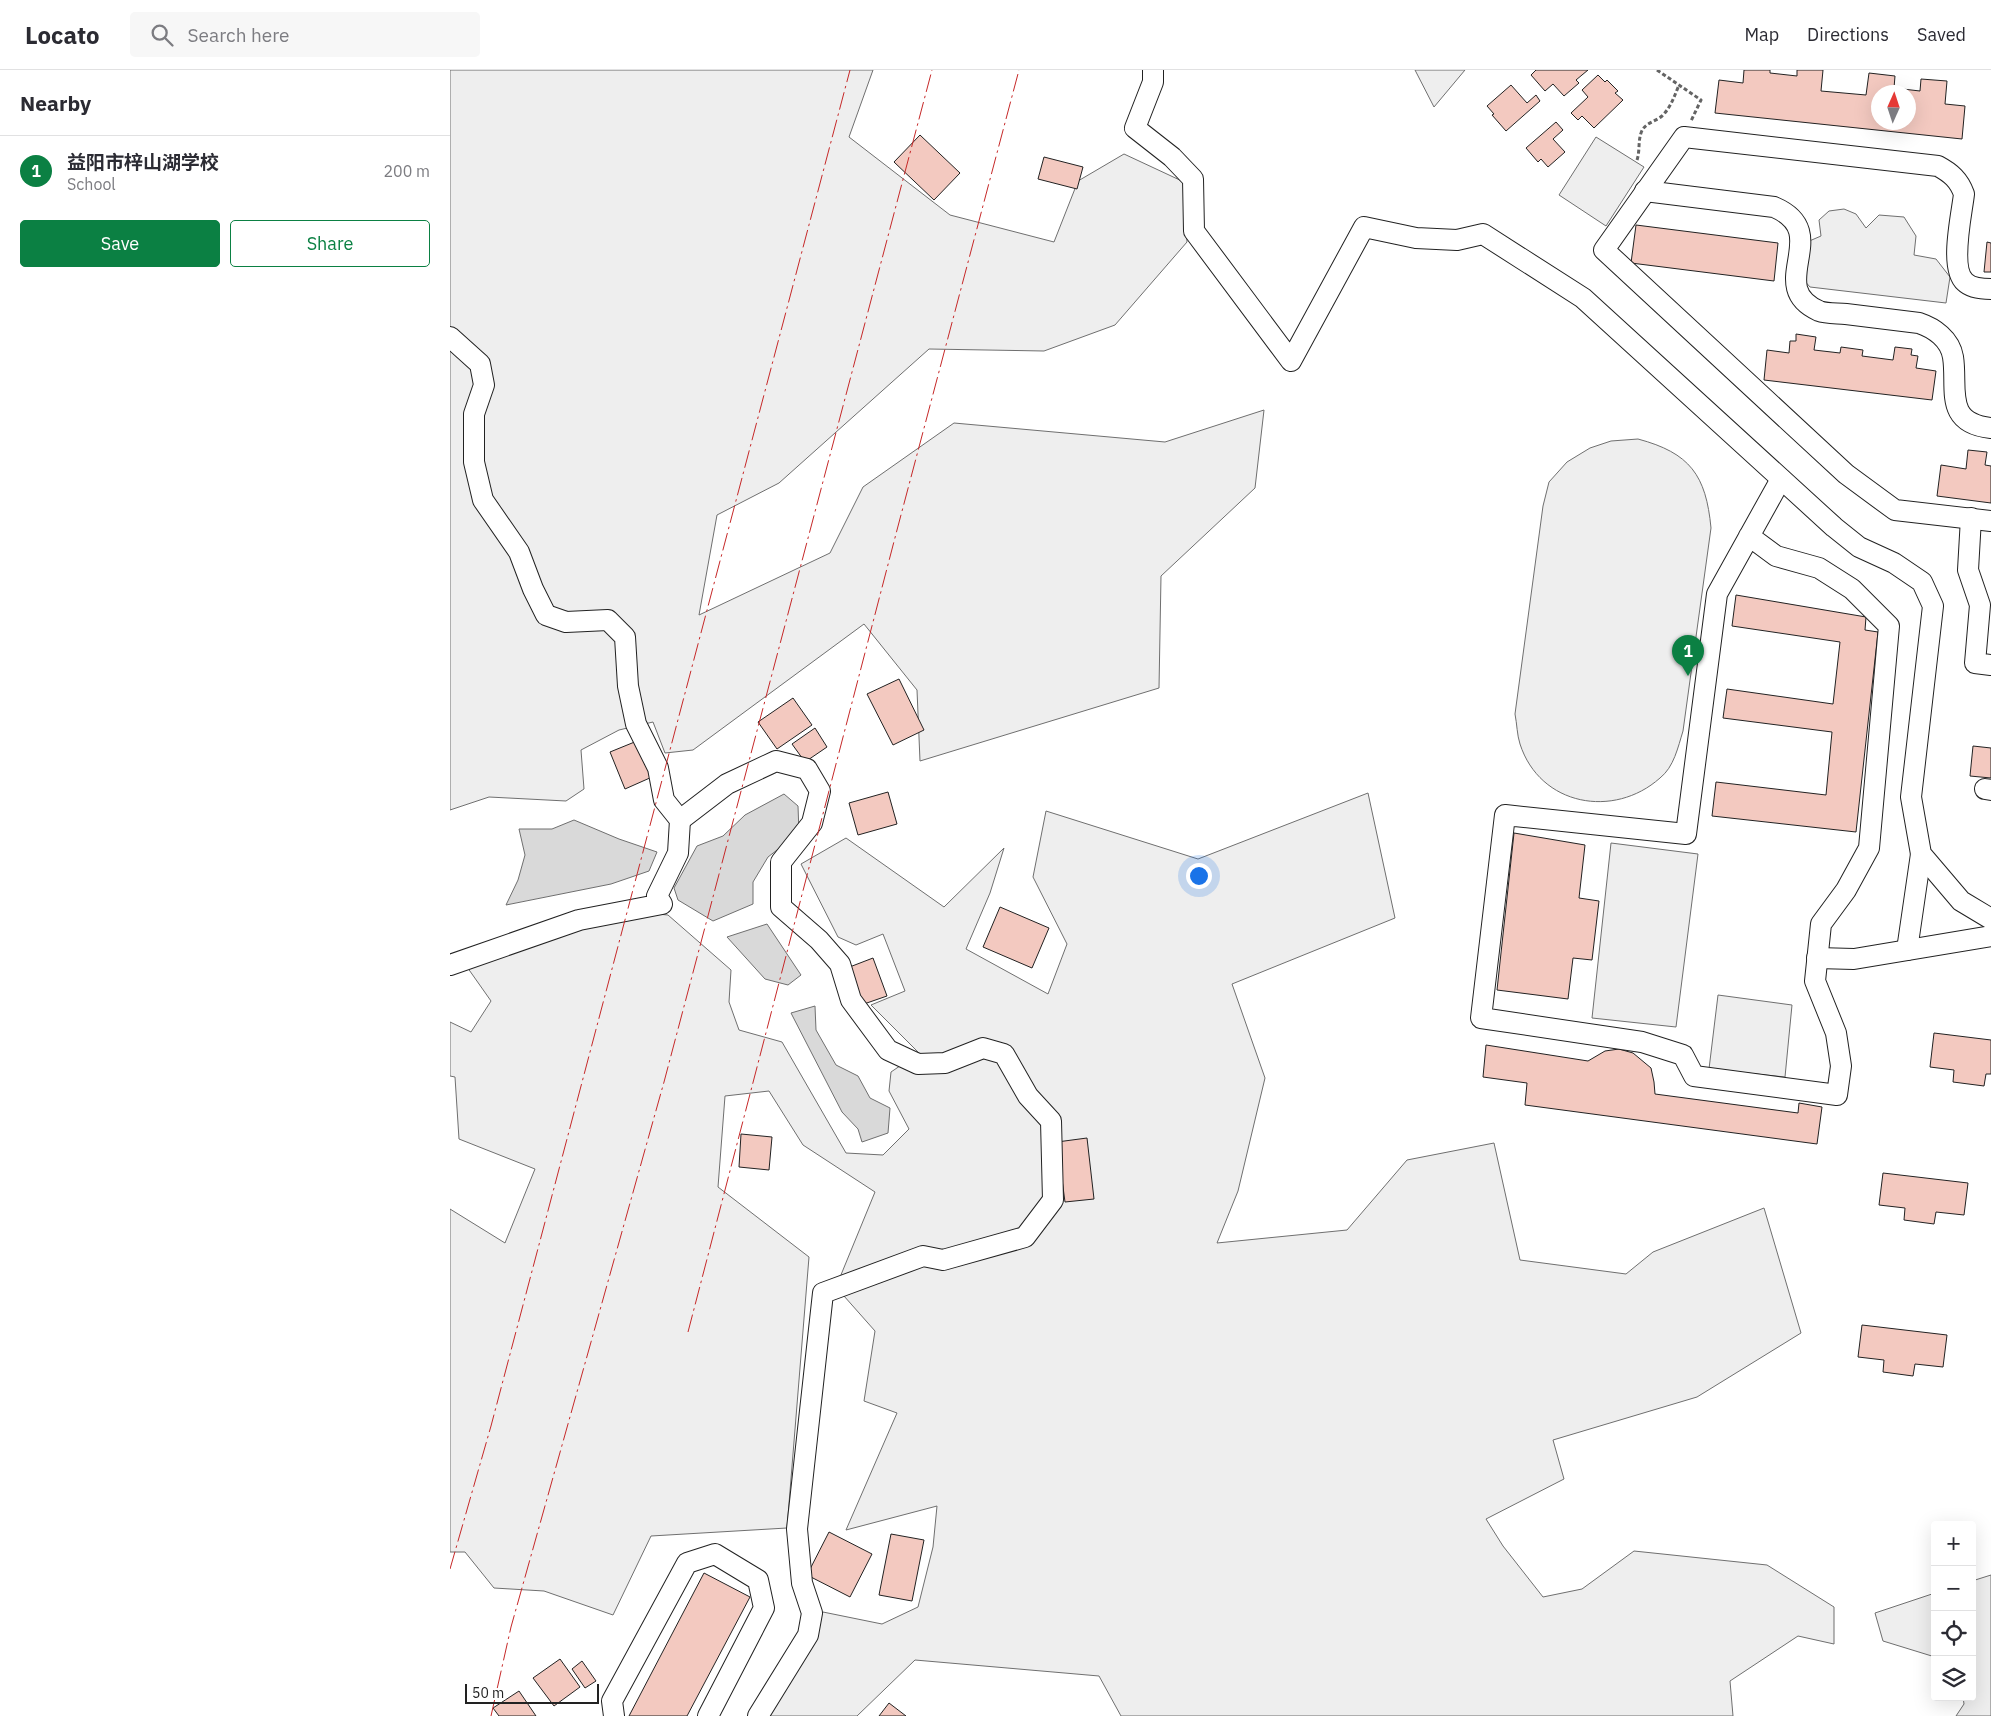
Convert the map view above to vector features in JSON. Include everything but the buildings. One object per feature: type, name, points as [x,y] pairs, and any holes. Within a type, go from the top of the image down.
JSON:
[{"type":"street","points":[[1153,70],[1153,82],[1135,128],[1172,157],[1193,179],[1194,231],[1291,361],[1364,227],[1416,238],[1457,240],[1483,234],[1584,298],[1834,527],[1859,547],[1894,563],[1922,582],[1933,606],[1911,797],[1921,854],[1907,950]]},
{"type":"street","points":[[1991,289],[1976,288],[1964,282],[1958,271],[1956,258],[1964,194],[1956,178],[1938,166],[1684,137],[1604,250],[1846,474],[1895,510],[1991,521]]},
{"type":"street","points":[[1645,191],[1774,207],[1787,213],[1798,224],[1801,236],[1796,279],[1798,292],[1806,303],[1821,312],[1919,323],[1932,327],[1944,338],[1953,355],[1953,393],[1957,406],[1966,419],[1976,427],[1991,428]]},
{"type":"street","points":[[450,337],[480,364],[484,385],[474,414],[474,462],[483,500],[519,552],[533,589],[546,615],[566,622],[608,620],[626,637],[628,686],[636,724],[658,768],[664,800],[680,820],[678,853],[657,896],[662,904],[579,920],[450,965]]},
{"type":"street","points":[[1749,536],[1776,556],[1819,568],[1852,589],[1889,626],[1869,848],[1846,890],[1821,924],[1817,958],[1815,981],[1836,1033],[1841,1066],[1837,1095],[1694,1076],[1683,1055],[1642,1042],[1481,1018],[1505,815],[1686,834],[1717,594],[1749,536],[1781,479]]},
{"type":"street","points":[[1971,518],[1968,570],[1980,605],[1975,663],[1991,664]]},
{"type":"street","points":[[680,820],[727,784],[776,761],[807,769],[820,790],[812,823],[781,862],[781,907],[819,940],[840,964],[851,1000],[888,1050],[918,1064],[945,1063],[983,1048],[1004,1054],[1028,1096],[1051,1121],[1052,1200],[1025,1237],[943,1260],[923,1256],[823,1293],[797,1529],[802,1583],[812,1613],[810,1628],[808,1635],[758,1716]]},
{"type":"street","points":[[1921,854],[1961,901],[1991,919]]},
{"type":"street","points":[[1817,958],[1854,959],[1991,936]]},
{"type":"street","points":[[614,1716],[612,1701],[687,1563],[715,1554],[758,1580],[764,1608],[708,1716]]},
{"type":"path","points":[[1657,70],[1701,100],[1684,137]]},
{"type":"path","points":[[1637,160],[1641,132],[1648,123],[1661,117],[1672,105],[1678,85]]},
{"type":"shaded area","points":[[450,70],[873,70],[849,137],[950,215],[1054,242],[1078,181],[1124,154],[1184,182],[1187,242],[1115,325],[1044,351],[929,349],[779,483],[717,515],[699,615],[830,553],[863,487],[954,423],[1165,442],[1264,410],[1255,488],[1161,576],[1159,688],[920,761],[917,690],[864,624],[693,750],[665,753],[653,722],[619,730],[581,750],[584,789],[566,801],[489,797],[450,810]]},
{"type":"shaded area","points":[[1415,70],[1465,70],[1434,107]]},
{"type":"shaded area","points":[[1596,137],[1644,167],[1606,226],[1559,195]]},
{"type":"shaded area","points":[[1844,209],[1856,214],[1866,228],[1879,215],[1904,217],[1916,236],[1914,255],[1936,259],[1950,277],[1946,303],[1810,287],[1802,278],[1807,242],[1821,236],[1819,220],[1829,211]]},
{"type":"shaded area","points":[[1638,439],[1671,451],[1683,459],[1699,480],[1709,510],[1711,528],[1683,731],[1669,768],[1660,778],[1642,791],[1622,799],[1601,802],[1580,800],[1561,793],[1544,781],[1530,765],[1520,744],[1515,714],[1543,506],[1549,482],[1567,462],[1590,448],[1611,441]]},
{"type":"shaded area","points":[[1368,793],[1395,918],[1232,984],[1265,1078],[1238,1191],[1217,1243],[1347,1230],[1407,1160],[1494,1143],[1520,1260],[1626,1274],[1653,1252],[1764,1208],[1801,1333],[1697,1397],[1553,1440],[1564,1479],[1486,1519],[1503,1546],[1543,1597],[1582,1589],[1634,1551],[1767,1565],[1834,1607],[1834,1644],[1798,1636],[1730,1681],[1733,1716],[1121,1716],[1099,1676],[915,1660],[857,1716],[765,1716],[801,1661],[823,1612],[882,1624],[918,1607],[933,1547],[937,1506],[846,1530],[897,1413],[864,1401],[875,1331],[836,1287],[875,1192],[803,1145],[769,1091],[725,1096],[718,1187],[809,1257],[787,1528],[651,1536],[613,1615],[544,1591],[494,1588],[465,1552],[450,1552],[450,1209],[505,1243],[535,1169],[459,1139],[455,1077],[450,1076],[450,1022],[471,1032],[491,1001],[460,957],[604,909],[668,915],[731,970],[729,1002],[739,1030],[782,1042],[846,1153],[883,1155],[909,1129],[889,1091],[891,1072],[919,1053],[871,1005],[905,991],[883,934],[856,945],[838,937],[801,864],[846,838],[944,907],[1004,848],[990,893],[966,949],[1048,994],[1067,944],[1033,877],[1046,811],[1198,859]]},
{"type":"shaded area","points":[[784,794],[798,806],[799,833],[768,857],[753,882],[753,904],[713,921],[678,900],[674,888],[697,846],[723,836],[745,815]]},
{"type":"shaded area","points":[[574,820],[619,839],[657,852],[649,871],[611,884],[506,905],[518,880],[525,855],[519,829],[552,829]]},
{"type":"shaded area","points":[[1611,843],[1698,854],[1676,1027],[1592,1018]]},
{"type":"shaded area","points":[[767,924],[801,975],[788,985],[765,979],[727,937]]},
{"type":"shaded area","points":[[1718,995],[1792,1005],[1785,1077],[1709,1069]]},
{"type":"shaded area","points":[[815,1006],[816,1030],[836,1065],[858,1076],[870,1098],[890,1108],[888,1133],[862,1142],[858,1129],[842,1112],[791,1013]]},
{"type":"shaded area","points":[[1991,1575],[1991,1716],[1956,1716],[1964,1704],[1964,1701],[1976,1701],[1976,1580]]},
{"type":"shaded area","points":[[1931,1594],[1931,1656],[1883,1641],[1875,1613]]},
{"type":"power","points":[[450,1569],[491,1426],[850,70]]},
{"type":"power","points":[[491,1716],[511,1627],[664,1082],[932,70]]},
{"type":"power","points":[[688,1332],[1019,70]]},
{"type":"place","name":"益阳市梓山湖学校","points":[[1688,676]]}]
